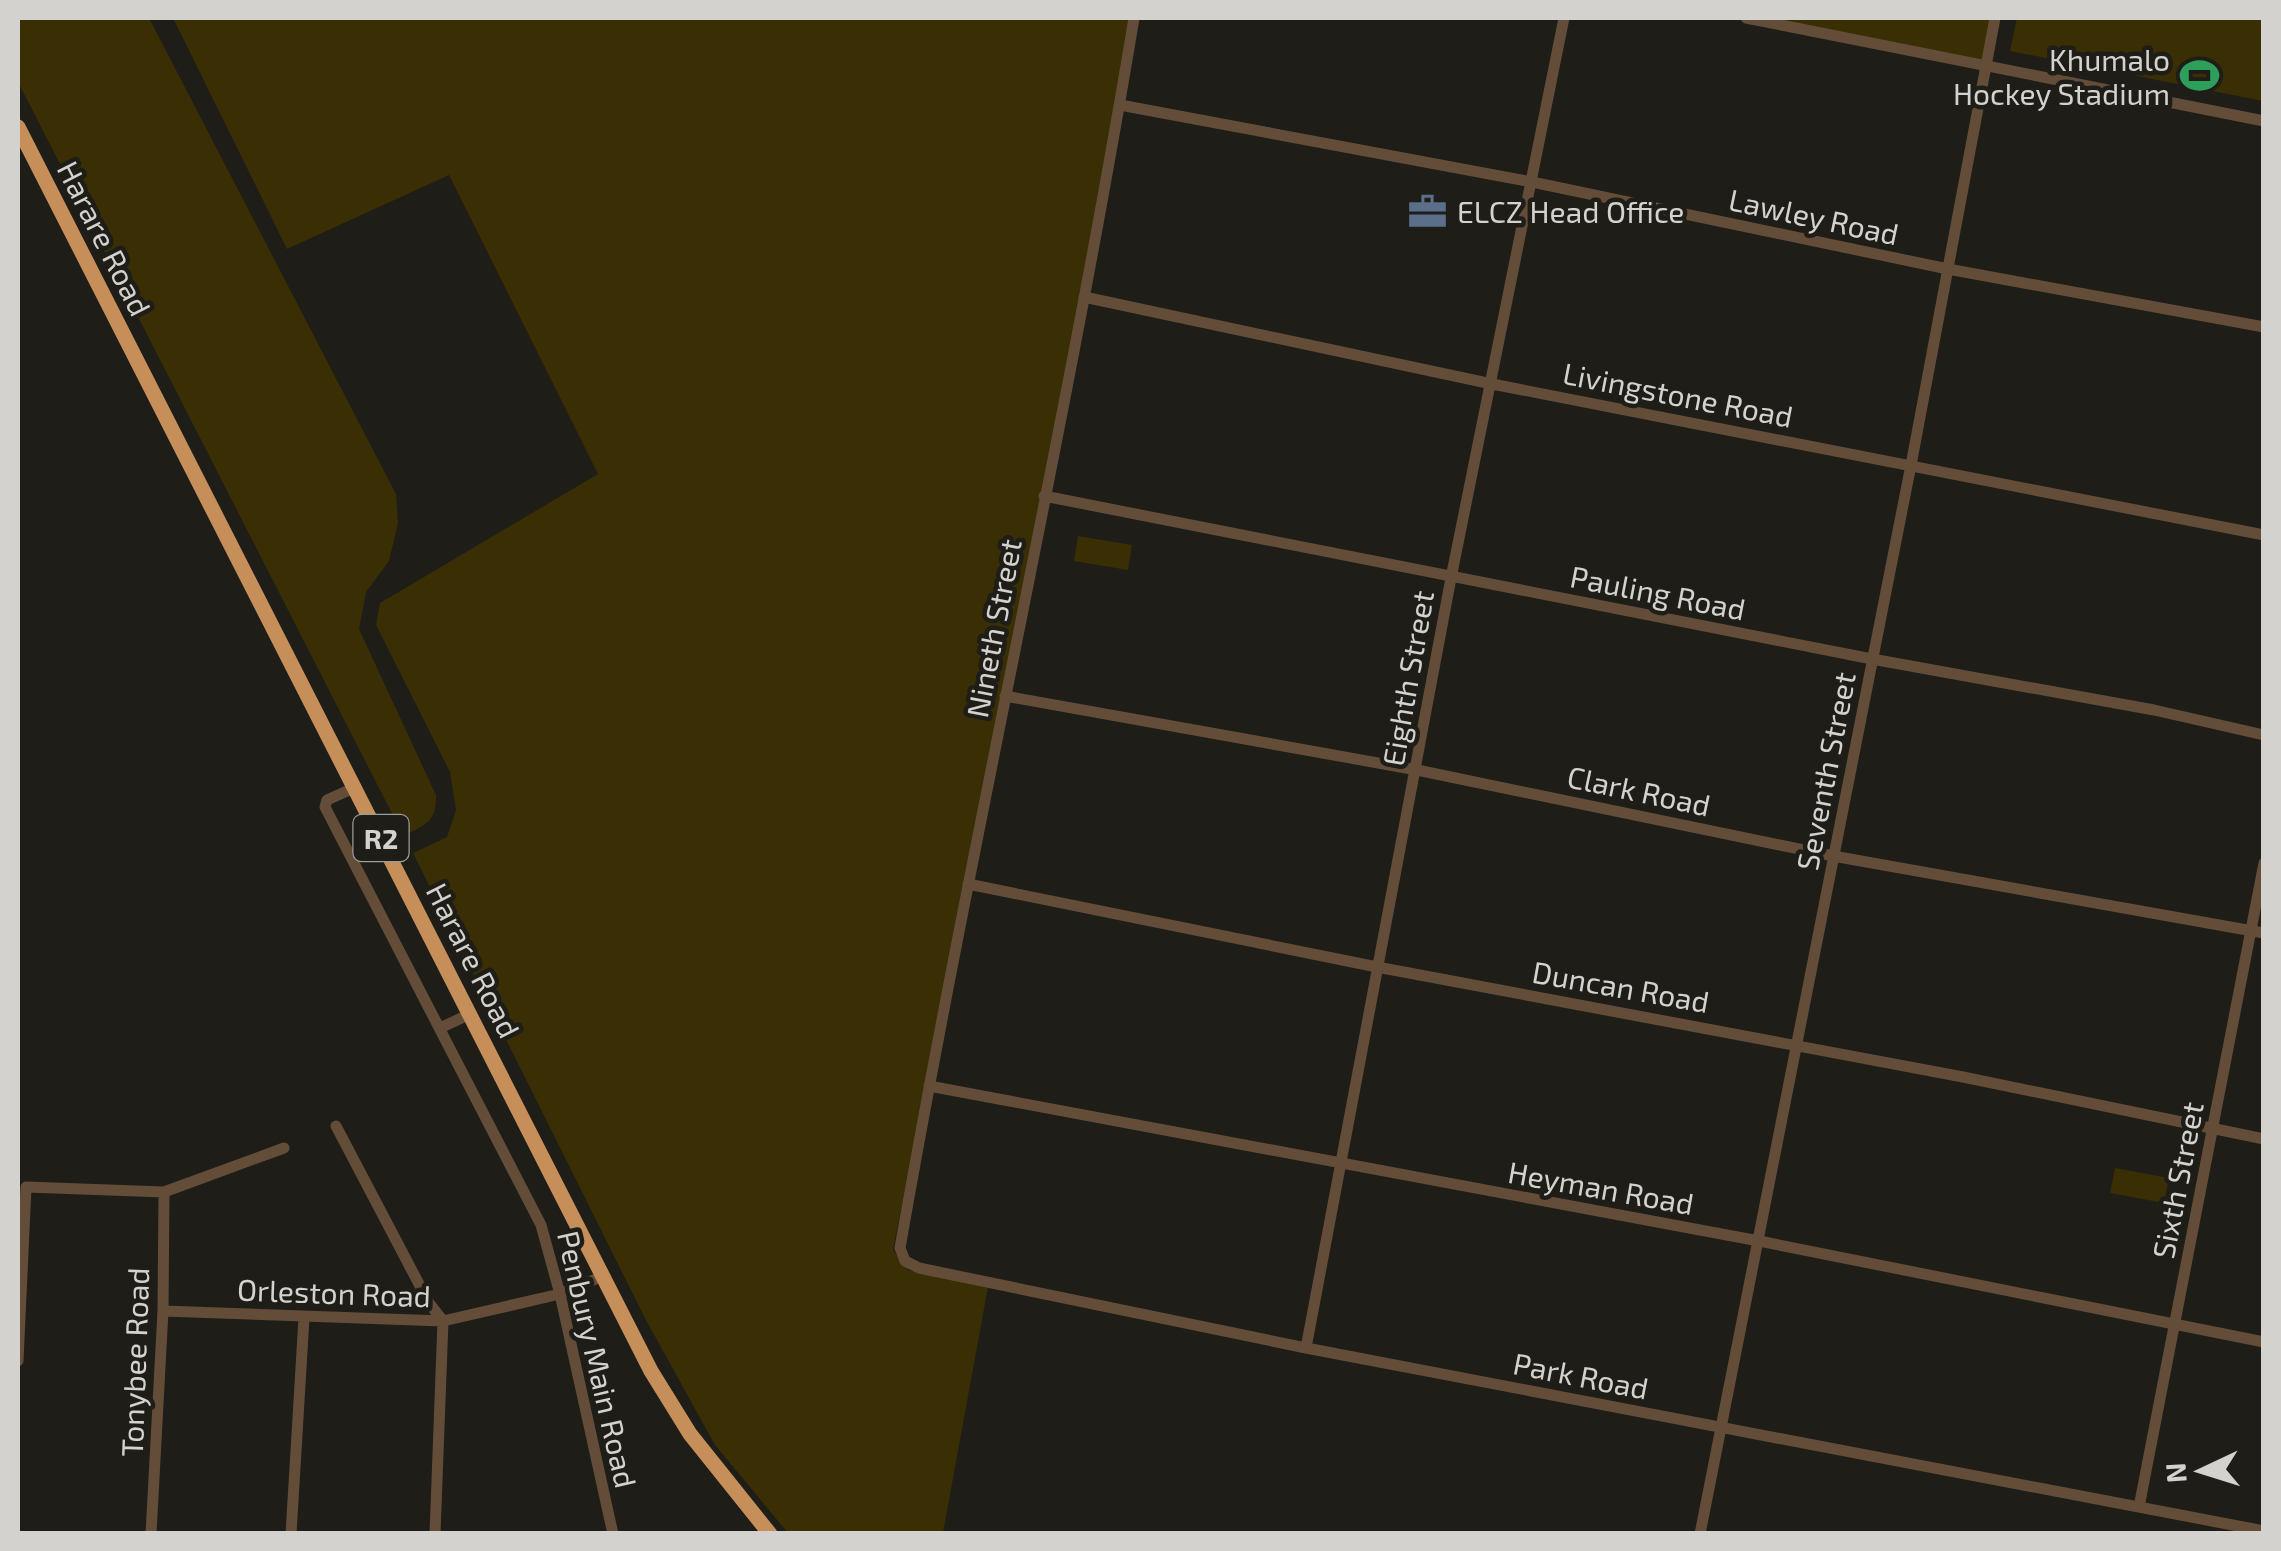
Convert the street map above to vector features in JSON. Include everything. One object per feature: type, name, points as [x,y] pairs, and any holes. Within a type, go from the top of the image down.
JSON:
[{"type":"highway","name":"Harare Road","points":[[18,127],[651,1370],[690,1434],[764,1532]]},
{"type":"street","name":"Nineth Street","points":[[900,1248],[1084,297],[1134,18]]},
{"type":"street","name":"Eighth Street","points":[[1306,1348],[1451,578],[1564,18]]},
{"type":"street","points":[[1746,18],[2264,121]]},
{"type":"street","name":"Seventh Street","points":[[1700,1534],[1995,18]]},
{"type":"street","name":"Lawley Road","points":[[1120,105],[1532,182],[1948,269],[2264,327]]},
{"type":"street","name":"Livingstone Road","points":[[1084,297],[1492,384],[2264,535]]},
{"type":"street","name":"Pauling Road","points":[[1044,496],[1451,578],[2154,710],[2264,736]]},
{"type":"street","name":"Clark Road","points":[[1005,696],[1417,770],[1833,856],[2257,932]]},
{"type":"street","name":"Penbury Main Road","points":[[356,788],[327,800],[325,807],[541,1225],[613,1534]]},
{"type":"street","name":"Sixth Street","points":[[2140,1507],[2213,1129],[2257,932],[2264,863]]},
{"type":"street","name":"Duncan Road","points":[[968,884],[2264,1139]]},
{"type":"street","points":[[440,1028],[470,1014]]},
{"type":"street","name":"Heyman Road","points":[[930,1086],[1759,1241],[2264,1342]]},
{"type":"street","points":[[336,1126],[429,1302],[443,1321],[435,1534]]},
{"type":"street","points":[[18,1361],[26,1187],[164,1192],[284,1148]]},
{"type":"street","name":"Tonybee Road","points":[[151,1534],[163,1311],[164,1192]]},
{"type":"street","name":"Park Road","points":[[900,1248],[905,1260],[919,1268],[1306,1348],[2264,1531]]},
{"type":"street","name":"Orleston Road","points":[[163,1311],[443,1321],[560,1294],[603,1276]]},
{"type":"street","points":[[290,1534],[304,1318]]},
{"type":"shaded area","points":[[18,18],[149,18],[396,494],[398,523],[389,561],[366,592],[359,629],[436,795],[432,817],[418,829],[403,835],[18,82]]},
{"type":"shaded area","points":[[1131,18],[893,1250],[908,1270],[988,1287],[943,1533],[788,1533],[715,1445],[647,1322],[413,853],[447,837],[456,810],[450,772],[376,625],[380,603],[598,474],[449,175],[287,249],[174,20]]},
{"type":"shaded area","points":[[1745,18],[1996,18],[1986,65]]},
{"type":"shaded area","name":"Khumalo Hockey Stadium","points":[[2017,18],[2263,18],[2263,101],[2010,51]]},
{"type":"shaded area","points":[[1078,536],[1132,545],[1128,570],[1074,561]]},
{"type":"shaded area","points":[[2115,1168],[2169,1178],[2164,1203],[2110,1193]]},
{"type":"place","name":"Khumalo Hockey Stadium","points":[[2200,76]]},
{"type":"place","name":"ELCZ Head Office","points":[[1427,211]]}]
